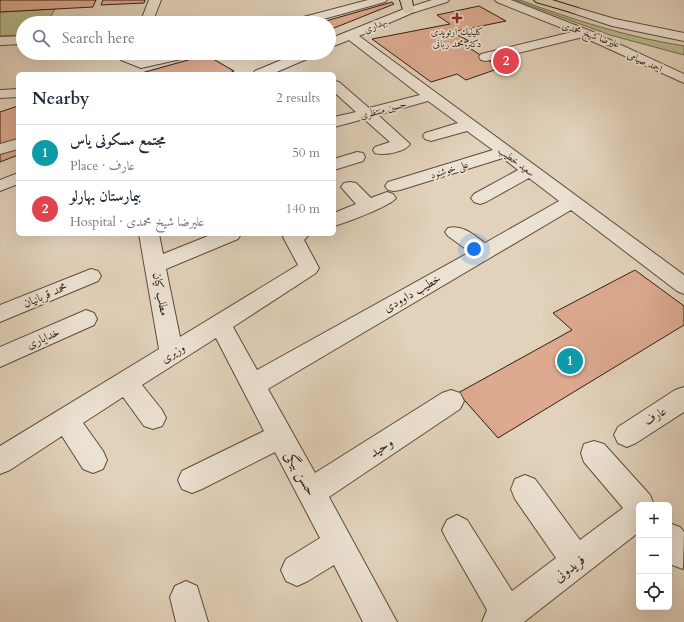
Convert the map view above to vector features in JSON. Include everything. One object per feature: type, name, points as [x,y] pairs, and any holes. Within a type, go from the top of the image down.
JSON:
[{"type":"main road","name":"علیرضا شیخ محمدی","points":[[540,0],[574,10]]},
{"type":"main road","points":[[552,0],[574,10]]},
{"type":"street","points":[[149,16],[155,0]]},
{"type":"street","points":[[321,16],[381,0]]},
{"type":"street","name":"بهداری","points":[[336,41],[407,5],[444,0]]},
{"type":"street","name":"علیرضا شیخ محمدی","points":[[501,0],[584,33],[663,56]]},
{"type":"street","points":[[407,5],[424,18]]},
{"type":"street","points":[[308,6],[325,15]]},
{"type":"street","name":"علیرضا شیخ محمدی","points":[[574,10],[612,22],[684,37]]},
{"type":"street","points":[[486,57],[584,33]]},
{"type":"street","name":"احمد صیامی","points":[[584,33],[684,79]]},
{"type":"street","name":"سعید خطیب","points":[[350,35],[684,286]]},
{"type":"street","points":[[0,41],[16,40]]},
{"type":"street","points":[[125,60],[141,64],[164,60]]},
{"type":"street","points":[[267,72],[294,60]]},
{"type":"street","points":[[336,86],[402,144],[381,150]]},
{"type":"street","points":[[0,94],[16,93]]},
{"type":"street","name":"حسین منتظری","points":[[336,121],[431,96]]},
{"type":"street","points":[[431,136],[469,125]]},
{"type":"street","points":[[0,149],[16,145]]},
{"type":"street","name":"علی خوشنود","points":[[368,206],[391,192],[505,152]]},
{"type":"street","points":[[336,164],[357,157]]},
{"type":"street","points":[[480,198],[530,170]]},
{"type":"street","points":[[0,186],[16,179]]},
{"type":"street","points":[[336,219],[368,206],[350,187]]},
{"type":"street","name":"خطیب داوودی","points":[[253,385],[572,202]]},
{"type":"street","points":[[455,232],[484,252]]},
{"type":"street","name":"مطلب کیان","points":[[149,236],[172,354]]},
{"type":"street","points":[[155,265],[226,236]]},
{"type":"street","name":"وزیری","points":[[0,461],[310,268],[293,237],[295,236]]},
{"type":"street","name":"محمد قربانیان","points":[[0,314],[91,276]]},
{"type":"street","name":"خدایاری","points":[[0,357],[86,319]]},
{"type":"street","name":"حسن بیگی","points":[[220,324],[381,622]]},
{"type":"street","points":[[126,382],[152,418]]},
{"type":"street","name":"عارف","points":[[627,434],[684,398]]},
{"type":"street","name":"وحید","points":[[311,492],[451,401]]},
{"type":"street","points":[[66,420],[93,460]]},
{"type":"street","points":[[192,480],[281,436]]},
{"type":"street","points":[[594,453],[637,502]]},
{"type":"street","points":[[525,489],[577,562]]},
{"type":"street","name":"فریدونی","points":[[503,618],[636,516]]},
{"type":"street","points":[[458,530],[503,618]]},
{"type":"street","points":[[297,570],[339,544]]},
{"type":"green space","points":[[515,0],[520,0],[580,21],[621,33],[684,46],[684,55],[610,35]]},
{"type":"green space","points":[[55,9],[51,16],[16,16],[16,35],[0,36],[0,12]]},
{"type":"building","points":[[0,0],[96,0],[93,7],[0,12]]},
{"type":"building","points":[[103,0],[145,0],[144,3],[101,5]]},
{"type":"building","points":[[392,2],[394,4],[336,27],[336,18]]},
{"type":"building","points":[[479,6],[506,21],[452,32],[469,41],[462,43],[500,68],[466,80],[457,74],[431,82],[372,39],[450,24],[437,15]]},
{"type":"building","points":[[188,60],[215,60],[234,71],[232,72],[145,72]]},
{"type":"building","points":[[16,107],[16,156],[0,162],[0,112]]},
{"type":"building","points":[[635,270],[684,306],[684,325],[498,438],[458,393],[572,330],[553,313]]},
{"type":"place","name":"كلينيك ارتوپدى دكتر محمد ربانى","points":[[457,18]]},
{"type":"place","name":"بیمارستان بهارلو","points":[[506,61]]},
{"type":"place","name":"مجتمع مسکونی یاس","points":[[570,361]]}]
